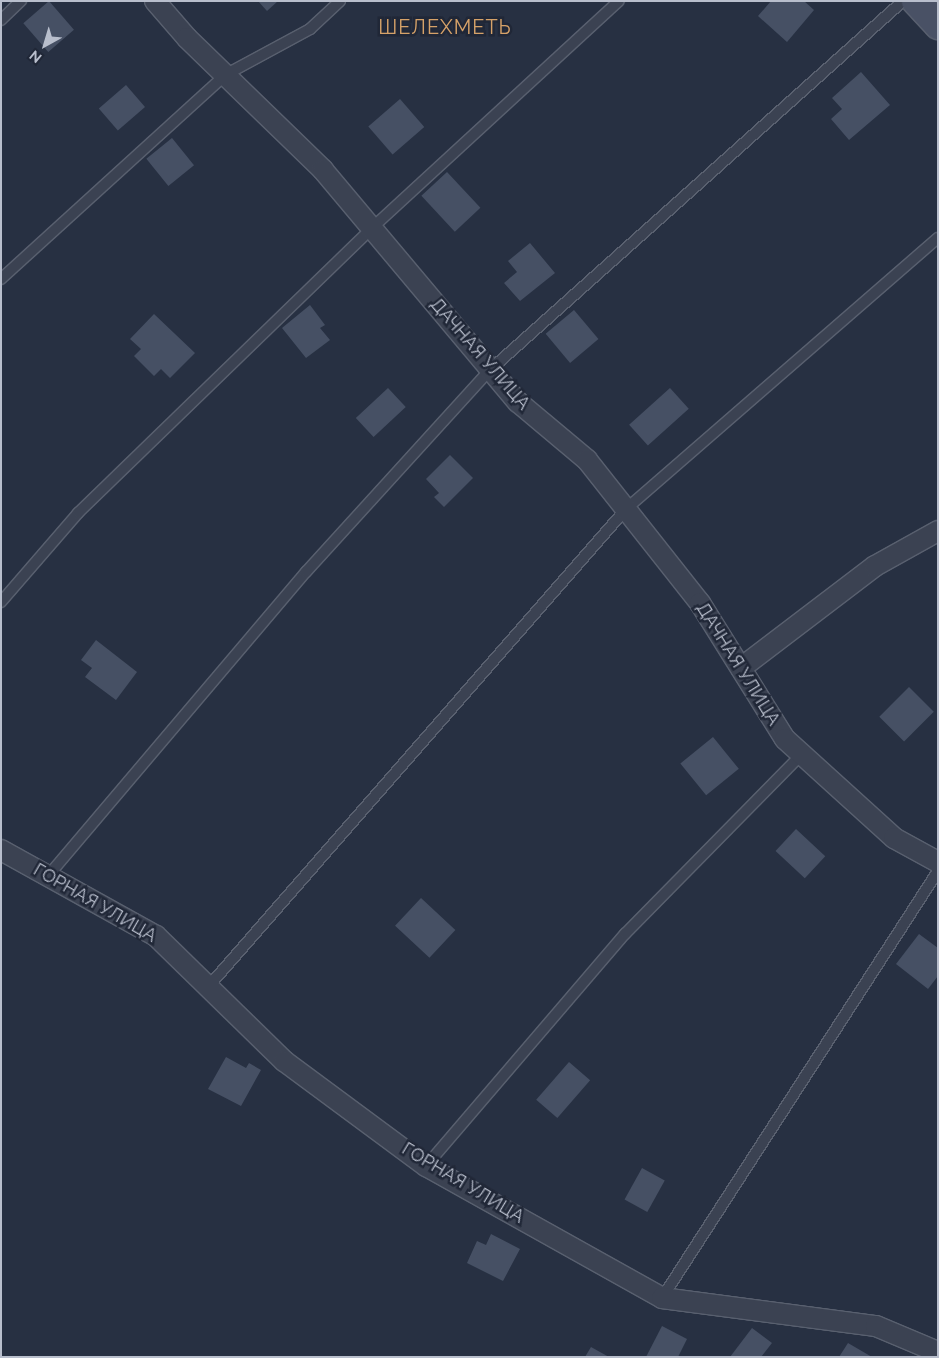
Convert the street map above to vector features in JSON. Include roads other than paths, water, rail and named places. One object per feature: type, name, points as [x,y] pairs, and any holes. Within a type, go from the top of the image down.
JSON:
[{"type":"street","name":"ДАЧНАЯ УЛИЦА","points":[[155,1],[225,75],[323,170],[518,402],[587,460],[700,603],[785,739],[894,838],[938,862]]},
{"type":"street","points":[[916,1],[938,25]]},
{"type":"street","points":[[741,668],[875,566],[938,531]]},
{"type":"street","name":"ГОРНАЯ УЛИЦА","points":[[1,850],[156,936],[284,1061],[426,1166],[662,1298],[876,1326],[938,1352]]},
{"type":"lane","points":[[1,20],[21,1]]},
{"type":"lane","points":[[1,279],[225,75],[310,29],[340,1]]},
{"type":"lane","points":[[1,602],[78,513],[372,228],[619,1]]},
{"type":"lane","points":[[48,876],[306,572],[490,370],[903,1]]},
{"type":"lane","points":[[208,987],[626,510],[938,238]]},
{"type":"lane","points":[[426,1166],[625,934],[801,755]]},
{"type":"lane","points":[[662,1298],[938,871]]},
{"type":"district","name":"ШЕЛЕХМЕТЬ","points":[[445,27]]}]
